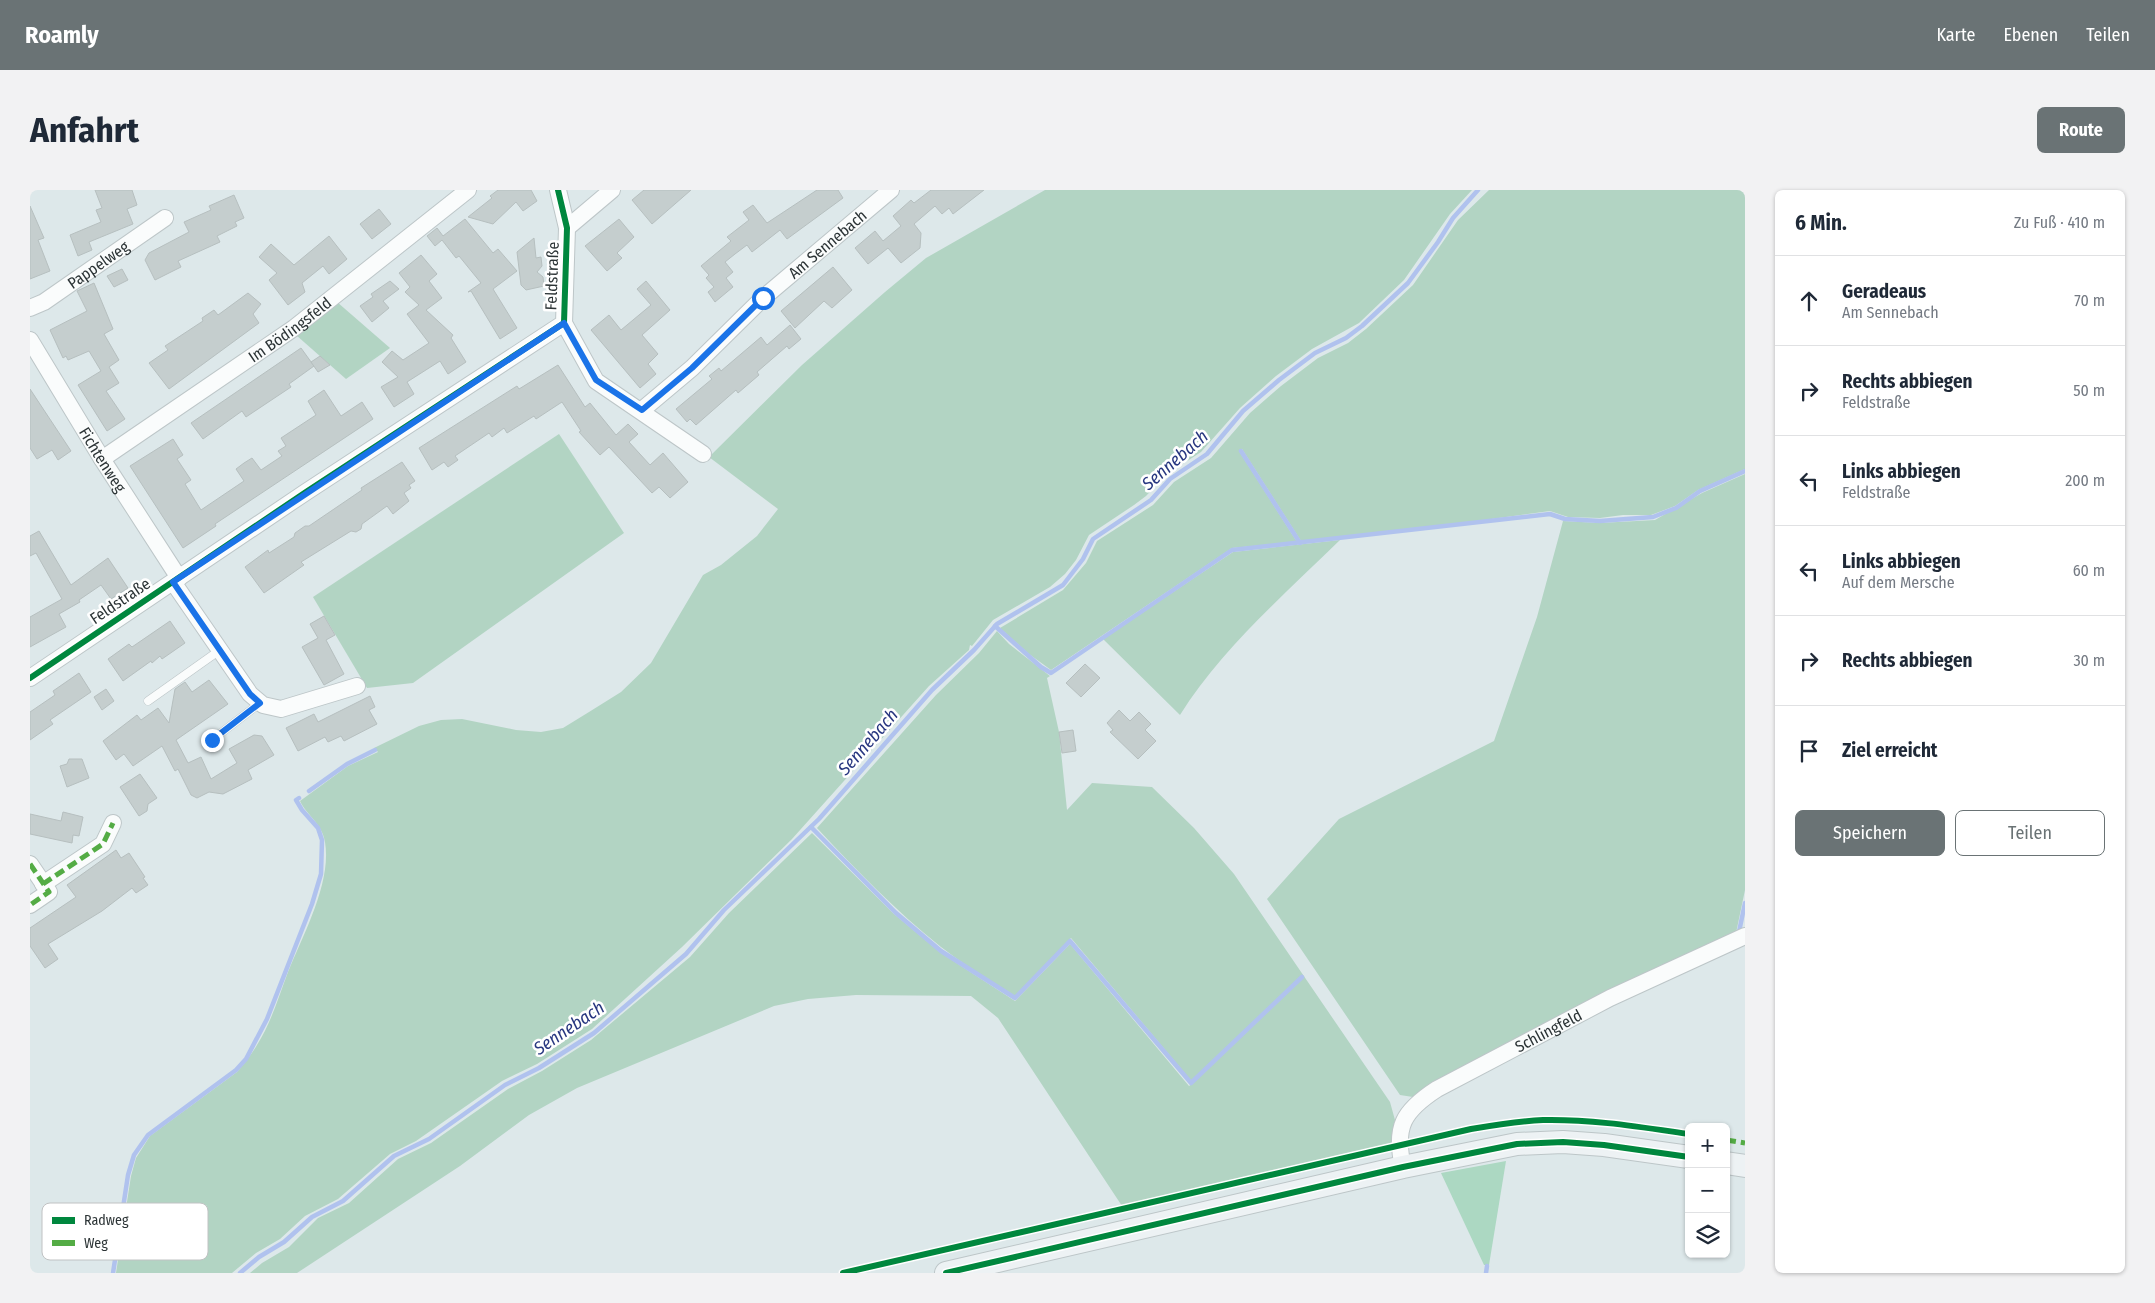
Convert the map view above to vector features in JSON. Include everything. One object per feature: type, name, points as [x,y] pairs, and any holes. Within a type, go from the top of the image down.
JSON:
[{"type":"street","name":"Im Bödingsfeld","points":[[102,459],[294,328],[468,190]]},
{"type":"street","name":"Feldstraße","points":[[558,190],[567,228],[564,323],[596,380],[642,410]]},
{"type":"street","points":[[567,228],[612,190]]},
{"type":"street","name":"Am Sennebach","points":[[642,410],[692,368],[763,298],[891,190]]},
{"type":"street","name":"Pappelweg","points":[[30,308],[44,302],[165,218]]},
{"type":"street","name":"Feldstraße","points":[[30,678],[564,323]]},
{"type":"street","name":"Fichtenweg","points":[[30,340],[220,650],[250,694],[260,703]]},
{"type":"street","points":[[642,410],[703,454]]},
{"type":"street","points":[[260,703],[281,709],[357,686]]},
{"type":"street","points":[[43,884],[103,844],[113,823]]},
{"type":"street","points":[[30,864],[50,892],[30,906]]},
{"type":"street","name":"Schlingfeld","points":[[1403,1167],[1398,1145],[1400,1130],[1406,1116],[1418,1102],[1437,1089],[1610,998],[1745,936]]},
{"type":"street","points":[[946,1273],[1403,1167],[1517,1144],[1563,1142],[1685,1157]]},
{"type":"street","points":[[1730,1164],[1745,1166]]},
{"type":"lane","points":[[148,701],[220,650]]},
{"type":"lane","points":[[212,740],[260,703]]},
{"type":"green space","points":[[1045,190],[1472,190],[1450,214],[1404,280],[1359,323],[1312,349],[1276,376],[1240,408],[1201,452],[1166,475],[1146,496],[1134,505],[1089,535],[1076,560],[1065,574],[1050,587],[993,620],[972,646],[970,645],[969,650],[929,686],[792,839],[682,947],[592,1029],[537,1064],[502,1081],[416,1141],[390,1154],[338,1199],[305,1216],[280,1239],[256,1253],[232,1273],[116,1273],[118,1260],[208,1260],[208,1203],[127,1203],[131,1176],[136,1158],[150,1136],[237,1072],[257,1045],[266,1028],[315,908],[324,874],[326,858],[323,835],[300,801],[348,766],[378,752],[374,748],[419,726],[441,720],[462,719],[516,730],[541,732],[563,728],[621,692],[651,663],[703,575],[721,565],[757,536],[778,509],[709,457],[802,365],[926,258]]},
{"type":"green space","points":[[1489,190],[1745,190],[1745,469],[1698,490],[1675,506],[1651,515],[1623,515],[1600,518],[1568,517],[1550,511],[1405,531],[1301,541],[1242,449],[1239,451],[1297,542],[1232,548],[1051,670],[1029,654],[1000,628],[1063,590],[1086,563],[1097,541],[1153,505],[1174,482],[1211,458],[1250,413],[1281,386],[1318,358],[1348,343],[1366,329],[1413,285],[1458,220]]},
{"type":"green space","points":[[337,302],[390,348],[346,379],[296,335]]},
{"type":"green space","points":[[559,434],[624,533],[413,683],[367,688],[313,597]]},
{"type":"green space","points":[[1745,474],[1745,890],[1736,933],[1413,1097],[1400,1095],[1267,899],[1339,819],[1494,741],[1537,617],[1563,521],[1600,523],[1655,520],[1702,493]]},
{"type":"green space","points":[[1340,540],[1254,623],[1214,668],[1180,715],[1103,639],[1233,552]]},
{"type":"green space","points":[[997,631],[1009,644],[1050,676],[1047,678],[1059,732],[1067,810],[1092,783],[1152,787],[1194,828],[1234,874],[1390,1102],[1395,1120],[1392,1143],[1122,1206],[998,1018],[971,996],[856,995],[808,999],[774,1006],[577,1088],[529,1115],[460,1166],[297,1273],[250,1273],[262,1263],[289,1247],[318,1218],[349,1203],[398,1159],[431,1143],[508,1089],[542,1071],[591,1040],[690,957],[729,913],[812,833],[894,914],[941,953],[1015,1001],[1070,944],[1189,1086],[1193,1083],[1071,938],[1015,996],[959,960],[924,933],[877,890],[817,828],[936,695],[979,653]]},
{"type":"green space","points":[[1506,1161],[1489,1265],[1484,1265],[1441,1173]]},
{"type":"building","points":[[95,190],[132,190],[137,205],[127,209],[133,224],[89,242],[92,250],[78,256],[70,235],[101,222],[96,210],[102,208]]},
{"type":"building","points":[[498,190],[531,190],[537,201],[523,211],[516,202],[493,224],[468,217],[492,198],[490,196]]},
{"type":"building","points":[[644,190],[691,190],[652,224],[632,200]]},
{"type":"building","points":[[817,190],[838,190],[843,198],[787,239],[780,230],[752,252],[747,245],[725,262],[733,272],[726,278],[733,287],[715,302],[708,292],[714,287],[706,278],[709,275],[701,266],[731,241],[727,237],[749,220],[743,212],[753,205],[767,223]]},
{"type":"building","points":[[931,190],[984,190],[953,214],[949,208],[942,214],[935,206],[914,224],[921,233],[920,248],[901,263],[888,248],[868,264],[855,248],[875,231],[883,241],[901,226],[893,216],[911,200],[914,203]]},
{"type":"building","points":[[234,195],[244,218],[235,222],[237,226],[217,236],[220,242],[178,261],[181,267],[155,280],[145,260],[149,253],[189,232],[184,222],[211,210],[209,206]]},
{"type":"building","points":[[30,206],[44,238],[38,240],[50,271],[30,279]]},
{"type":"building","points":[[379,209],[391,224],[372,239],[360,224]]},
{"type":"building","points":[[465,219],[493,253],[498,249],[517,271],[493,289],[517,328],[500,339],[471,291],[468,292],[481,283],[459,256],[456,258],[442,240],[435,246],[427,236],[437,228],[443,236]]},
{"type":"building","points":[[619,219],[634,237],[617,253],[622,258],[607,271],[585,246]]},
{"type":"building","points":[[329,236],[347,259],[329,274],[323,266],[302,283],[305,292],[288,305],[269,280],[277,273],[259,257],[271,244],[294,265]]},
{"type":"building","points":[[534,238],[536,258],[541,257],[542,266],[537,272],[543,277],[544,286],[526,290],[521,285],[517,252]]},
{"type":"building","points":[[421,255],[437,274],[429,281],[442,298],[426,310],[453,335],[451,338],[466,362],[448,374],[440,361],[407,382],[414,394],[394,407],[381,387],[398,377],[382,362],[392,351],[403,360],[429,343],[407,314],[419,305],[405,292],[410,287],[399,273]]},
{"type":"building","points":[[833,267],[852,290],[832,308],[824,301],[795,328],[781,311]]},
{"type":"building","points":[[122,269],[128,280],[114,287],[107,276]]},
{"type":"building","points":[[390,281],[399,289],[383,301],[389,308],[372,322],[360,306],[373,297],[371,294]]},
{"type":"building","points":[[646,281],[670,310],[642,335],[658,354],[648,364],[656,374],[640,388],[591,330],[609,315],[621,330],[651,305],[637,289]]},
{"type":"building","points":[[94,283],[113,329],[104,334],[119,360],[109,367],[119,383],[106,391],[125,419],[107,431],[78,385],[101,371],[89,351],[68,360],[66,356],[63,358],[50,330],[87,311],[77,291]]},
{"type":"building","points":[[248,293],[261,304],[253,314],[259,323],[169,389],[149,363],[168,350],[165,346],[203,321],[202,318],[214,310],[218,315]]},
{"type":"building","points":[[790,325],[801,339],[789,349],[787,346],[757,372],[759,375],[738,393],[736,390],[696,425],[690,419],[687,422],[676,409],[712,379],[709,376],[719,368],[721,371],[761,337],[767,345]]},
{"type":"building","points":[[301,348],[314,366],[289,384],[291,387],[246,417],[242,411],[203,439],[191,423]]},
{"type":"building","points":[[320,356],[330,365],[318,372],[311,362]]},
{"type":"building","points":[[558,365],[585,407],[590,403],[616,435],[628,424],[638,434],[629,442],[650,465],[663,453],[688,482],[670,498],[659,487],[652,493],[609,447],[600,455],[579,432],[581,431],[562,402],[536,419],[534,416],[507,433],[504,428],[492,437],[489,433],[455,456],[458,460],[448,467],[444,462],[432,470],[419,448],[517,386],[519,389]]},
{"type":"building","points":[[30,389],[71,451],[58,460],[52,450],[37,459],[30,448]]},
{"type":"building","points":[[324,390],[341,416],[362,402],[373,419],[215,524],[216,526],[183,548],[130,466],[173,439],[183,455],[177,459],[191,480],[185,484],[201,510],[244,481],[236,469],[244,463],[252,458],[261,470],[282,456],[278,451],[286,446],[281,438],[316,415],[308,401]]},
{"type":"building","points":[[402,462],[415,481],[409,485],[411,488],[404,493],[409,501],[393,514],[387,506],[362,524],[361,529],[356,532],[351,531],[301,562],[304,565],[264,593],[245,567],[268,550],[269,553],[294,537],[295,533],[305,526],[309,526],[362,490],[361,488]]},
{"type":"building","points":[[39,531],[71,585],[108,558],[128,588],[111,599],[101,585],[79,600],[80,602],[59,614],[66,627],[30,647],[30,617],[62,599],[36,553],[30,556],[30,536]]},
{"type":"building","points":[[324,616],[335,635],[326,640],[344,674],[324,685],[302,647],[318,638],[310,624]]},
{"type":"building","points":[[170,621],[185,643],[162,659],[160,656],[152,663],[151,661],[123,681],[108,659],[129,644],[132,647]]},
{"type":"building","points":[[1085,664],[1100,678],[1081,697],[1066,683]]},
{"type":"building","points":[[79,673],[91,692],[50,720],[53,724],[30,740],[30,712],[55,695],[53,691]]},
{"type":"building","points":[[209,680],[228,704],[176,740],[188,763],[201,757],[211,779],[237,763],[229,749],[254,735],[262,736],[274,755],[248,770],[252,779],[223,794],[209,792],[197,798],[191,795],[178,769],[175,771],[162,746],[133,766],[124,754],[116,760],[103,741],[137,715],[141,720],[158,708],[169,723],[175,689],[185,682],[192,692]]},
{"type":"building","points":[[106,689],[114,701],[102,710],[94,697]]},
{"type":"building","points":[[370,696],[375,707],[369,710],[377,724],[344,741],[341,736],[328,742],[325,737],[298,751],[286,728],[314,714],[318,722]]},
{"type":"building","points":[[1119,710],[1130,721],[1139,712],[1151,724],[1145,730],[1156,741],[1138,759],[1110,732],[1113,730],[1107,723]]},
{"type":"building","points":[[1073,730],[1076,751],[1062,753],[1059,732]]},
{"type":"building","points":[[69,759],[82,759],[89,778],[67,787],[60,766],[67,764]]},
{"type":"building","points":[[140,774],[157,798],[148,804],[147,811],[139,816],[120,787]]},
{"type":"building","points":[[63,812],[83,817],[79,836],[73,835],[72,843],[30,834],[30,814],[61,821]]},
{"type":"building","points":[[116,850],[121,858],[129,853],[145,877],[143,878],[148,885],[136,893],[132,888],[102,911],[48,944],[58,959],[45,968],[30,946],[30,928],[76,897],[67,885]]},
{"type":"waterway","name":"Sennebach","points":[[240,1273],[259,1257],[284,1242],[312,1217],[343,1201],[394,1156],[429,1139],[505,1085],[539,1068],[594,1033],[686,954],[724,910],[819,819],[932,690],[974,650],[997,624],[1063,585],[1083,559],[1093,539],[1151,500],[1170,479],[1207,454],[1243,411],[1279,380],[1315,353],[1346,338],[1362,326],[1408,283],[1453,218],[1478,190]]},
{"type":"waterway","points":[[1241,451],[1300,543]]},
{"type":"waterway","points":[[995,626],[1041,667],[1051,673],[1232,550],[1550,514],[1565,519],[1600,521],[1653,517],[1676,508],[1700,491],[1745,471]]},
{"type":"waterway","points":[[309,791],[347,764],[375,750]]},
{"type":"waterway","points":[[124,1203],[128,1175],[134,1155],[148,1135],[236,1070],[246,1059],[267,1019],[312,904],[321,874],[322,840],[318,828],[296,800],[299,798]]},
{"type":"waterway","points":[[811,827],[896,913],[941,951],[1015,998],[1070,941],[1191,1083],[1302,977]]},
{"type":"waterway","points":[[1739,932],[1745,903]]},
{"type":"waterway","points":[[113,1273],[115,1260]]},
{"type":"waterway","points":[[1486,1273],[1487,1266]]},
{"type":"marked path","points":[[43,884],[103,844],[113,823]]},
{"type":"marked path","points":[[30,864],[49,892],[30,905]]},
{"type":"marked path","points":[[1730,1141],[1745,1143]]},
{"type":"cycle path","points":[[30,678],[306,492],[564,323],[567,228],[558,190]]},
{"type":"cycle path","points":[[843,1273],[1471,1129],[1507,1123],[1543,1120],[1580,1121],[1685,1133]]},
{"type":"cycle path","points":[[946,1273],[1403,1167],[1517,1144],[1563,1142],[1604,1145],[1685,1156]]},
{"type":"route","points":[[212,740],[260,703],[250,694],[173,582],[306,492],[564,323],[596,380],[642,410],[692,368],[763,298]]}]
